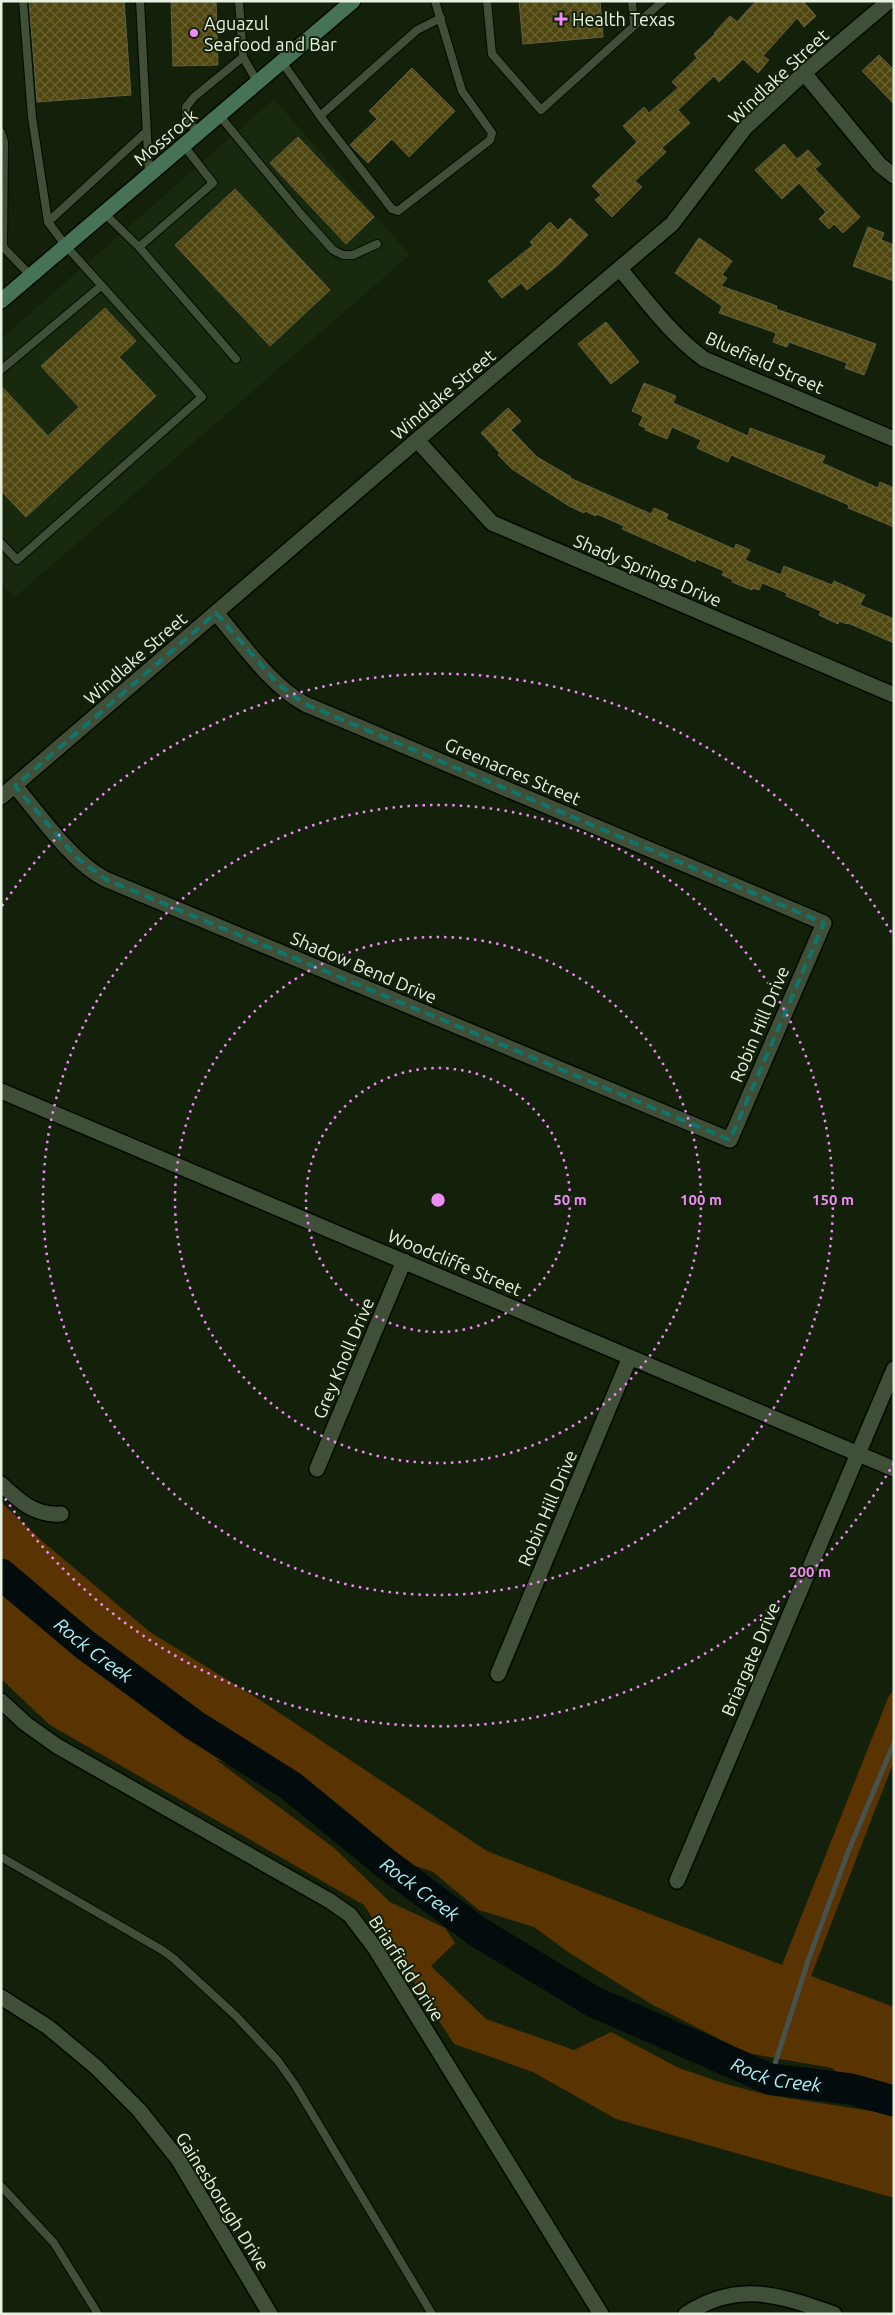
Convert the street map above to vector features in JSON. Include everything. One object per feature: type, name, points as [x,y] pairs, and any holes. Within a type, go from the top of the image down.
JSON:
[{"type":"street","name":"Windlake Street","points":[[1,797],[672,224],[745,128],[804,73],[889,1]]},
{"type":"street","name":"Mossrock","points":[[1,301],[258,83],[350,2]]},
{"type":"street","points":[[804,73],[880,165],[894,176]]},
{"type":"street","name":"Bluefield Street","points":[[620,269],[672,331],[689,348],[704,359],[894,439]]},
{"type":"street","name":"Shady Springs Drive","points":[[417,440],[492,523],[894,695]]},
{"type":"street","name":"Greenacres Street","points":[[216,613],[278,684],[292,697],[305,704],[824,923]]},
{"type":"street","name":"Shadow Bend Drive","points":[[15,786],[76,857],[91,872],[105,879],[730,1140]]},
{"type":"street","name":"Robin Hill Drive","points":[[730,1140],[824,923]]},
{"type":"street","name":"Woodcliffe Street","points":[[1,1091],[894,1469]]},
{"type":"street","name":"Grey Knoll Drive","points":[[317,1470],[404,1261]]},
{"type":"street","name":"Robin Hill Drive","points":[[498,1674],[630,1357]]},
{"type":"street","name":"Briargate Drive","points":[[676,1881],[894,1369]]},
{"type":"street","points":[[1,1484],[17,1499],[35,1511],[50,1515],[61,1514]]},
{"type":"street","name":"Briarfield Drive","points":[[1,1701],[26,1724],[57,1746],[330,1901],[350,1915],[380,1956],[601,2314]]},
{"type":"street","name":"Gainesborugh Drive","points":[[1,1997],[48,2027],[82,2055],[139,2110],[178,2159],[270,2314]]},
{"type":"street","points":[[686,2314],[704,2303],[739,2293],[763,2293],[787,2298],[834,2314]]},
{"type":"lane","points":[[1,543],[17,560],[202,397],[66,246],[48,222],[32,117],[23,1]]},
{"type":"lane","points":[[140,1],[149,176]]},
{"type":"lane","points":[[239,1],[243,57],[258,83]]},
{"type":"lane","points":[[282,62],[320,116],[392,209],[398,211],[490,140],[492,134],[462,91],[435,1]]},
{"type":"lane","points":[[487,1],[492,54],[541,110],[663,1]]},
{"type":"lane","points":[[632,1],[634,26]]},
{"type":"lane","points":[[320,116],[417,30],[441,18]]},
{"type":"lane","points":[[198,134],[186,116],[186,107],[194,97],[243,57]]},
{"type":"lane","points":[[219,115],[333,250],[343,255],[353,255],[377,244]]},
{"type":"lane","points":[[1,132],[3,142],[2,248],[31,276]]},
{"type":"lane","points":[[48,222],[146,132]]},
{"type":"lane","points":[[139,247],[213,183],[184,146]]},
{"type":"lane","points":[[104,213],[139,247],[236,359]]},
{"type":"lane","points":[[1,370],[102,286]]},
{"type":"lane","points":[[1,1857],[162,1950],[236,2016],[278,2061],[295,2085],[432,2314]]},
{"type":"lane","points":[[1,2186],[54,2243],[98,2314]]},
{"type":"highlighted area","points":[[216,613],[278,684],[305,704],[824,923],[730,1140],[105,879],[76,857],[15,786]]},
{"type":"shaded area","points":[[274,99],[410,255],[14,598],[1,582],[1,339]]},
{"type":"shaded area","points":[[1,1502],[42,1541],[150,1632],[260,1700],[487,1851],[782,1965],[888,1698],[894,1689],[894,1761],[811,1976],[894,2007],[894,2198],[616,2119],[533,2072],[454,2044],[364,1905],[50,1725],[1,1679]],"holes":[[[215,1759],[304,1791],[401,1861],[433,1872],[479,1910],[534,1927],[568,1952],[651,2004],[747,2053],[832,2068],[884,2113],[768,2095],[726,2084],[679,2068],[611,2032],[574,2050],[486,2019],[431,1966],[455,1943],[445,1928],[390,1902],[334,1848]]]},
{"type":"building","points":[[29,1],[124,1],[131,95],[37,102]]},
{"type":"building","name":"Aguazul Seafood and Bar","points":[[171,1],[216,1],[218,65],[173,66]]},
{"type":"building","name":"Health Texas","points":[[519,1],[600,1],[603,37],[523,44]]},
{"type":"building","points":[[756,1],[803,1],[816,16],[804,27],[797,18],[763,56],[769,60],[758,73],[743,59],[719,82],[714,76],[678,110],[690,123],[662,148],[666,152],[635,181],[642,187],[612,217],[595,200],[601,195],[592,186],[637,142],[623,126],[644,107],[649,113],[678,88],[672,82],[697,58],[694,54],[730,16],[737,22]]},
{"type":"building","points":[[879,55],[894,70],[894,104],[862,71]]},
{"type":"building","points":[[412,68],[455,111],[409,157],[392,139],[368,163],[350,145],[377,119],[369,111]]},
{"type":"building","points":[[298,137],[374,217],[346,244],[270,163]]},
{"type":"building","points":[[784,144],[797,159],[808,150],[821,164],[815,169],[860,217],[843,233],[834,224],[829,229],[819,219],[826,212],[799,183],[782,199],[755,170]]},
{"type":"building","points":[[235,189],[330,290],[270,346],[175,245]]},
{"type":"building","points":[[570,218],[588,235],[558,265],[527,290],[521,283],[502,298],[488,281],[533,245],[530,242],[550,222],[558,230]]},
{"type":"building","points":[[868,227],[884,233],[881,240],[894,245],[894,281],[853,266]]},
{"type":"building","points":[[699,238],[732,261],[722,275],[727,278],[721,286],[777,306],[776,309],[876,344],[864,375],[845,368],[847,363],[789,342],[787,347],[773,342],[776,333],[719,313],[722,306],[675,273]]},
{"type":"building","points":[[105,308],[136,341],[119,357],[156,396],[26,517],[1,491],[1,386],[48,436],[79,407],[41,366]]},
{"type":"building","points":[[606,322],[639,362],[611,384],[578,344]]},
{"type":"building","points":[[644,383],[676,396],[673,403],[748,436],[750,428],[825,456],[822,463],[878,488],[880,482],[894,488],[894,527],[848,508],[849,505],[731,455],[728,462],[697,448],[701,440],[672,427],[667,439],[645,430],[646,428],[639,425],[643,416],[632,411]]},
{"type":"building","points":[[508,408],[521,421],[511,430],[537,457],[570,478],[651,514],[654,508],[668,514],[666,519],[734,549],[736,544],[750,550],[745,560],[781,575],[784,566],[832,585],[834,581],[865,595],[860,605],[894,619],[894,643],[848,623],[839,621],[838,624],[819,615],[821,611],[786,596],[787,593],[762,583],[759,590],[753,588],[752,590],[732,582],[733,580],[722,575],[724,571],[696,559],[695,562],[622,529],[624,526],[597,514],[596,516],[585,511],[584,513],[569,506],[512,469],[481,433]]},
{"type":"waterway","name":"Rock Creek","points":[[1,1574],[84,1644],[194,1725],[291,1786],[385,1863],[478,1932],[594,2002],[770,2079],[851,2089],[894,2101]]},
{"type":"waterway","points":[[770,2079],[809,1958],[848,1852],[894,1743]]},
{"type":"place","name":"Health Texas","points":[[561,19]]},
{"type":"place","name":"Aguazul Seafood and Bar","points":[[194,33]]}]
